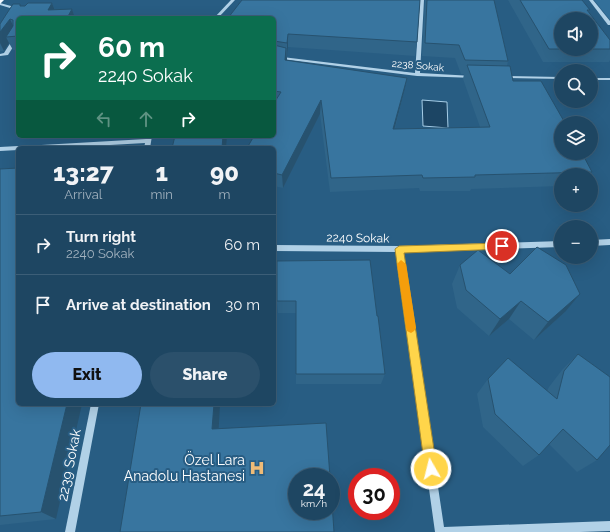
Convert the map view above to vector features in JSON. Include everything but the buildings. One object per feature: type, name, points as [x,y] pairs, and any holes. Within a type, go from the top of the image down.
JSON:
[{"type":"street","points":[[218,16],[233,0]]},
{"type":"street","points":[[417,75],[422,0]]},
{"type":"street","points":[[591,0],[610,24]]},
{"type":"street","points":[[0,2],[32,13],[30,16]]},
{"type":"street","points":[[0,55],[6,54],[16,38]]},
{"type":"street","name":"2238 Sokak","points":[[276,57],[417,75],[476,77]]},
{"type":"street","points":[[499,77],[554,78]]},
{"type":"street","points":[[598,79],[610,79]]},
{"type":"street","points":[[52,146],[149,139]]},
{"type":"street","points":[[0,149],[16,148]]},
{"type":"street","points":[[598,243],[610,242]]},
{"type":"street","name":"2240 Sokak","points":[[276,248],[399,249],[554,244]]},
{"type":"street","points":[[399,249],[440,532],[610,526]]},
{"type":"street","name":"2239 Sokak","points":[[70,532],[95,406]]},
{"type":"shaded area","points":[[594,0],[610,0],[610,20]]},
{"type":"shaded area","points":[[422,100],[447,102],[448,128],[423,126]]},
{"type":"slow traffic","points":[[401,264],[411,328]]},
{"type":"place","name":"Özel Lara Anadolu Hastanesi","points":[[257,468]]},
{"type":"route","points":[[431,469],[399,249],[502,246]]}]
